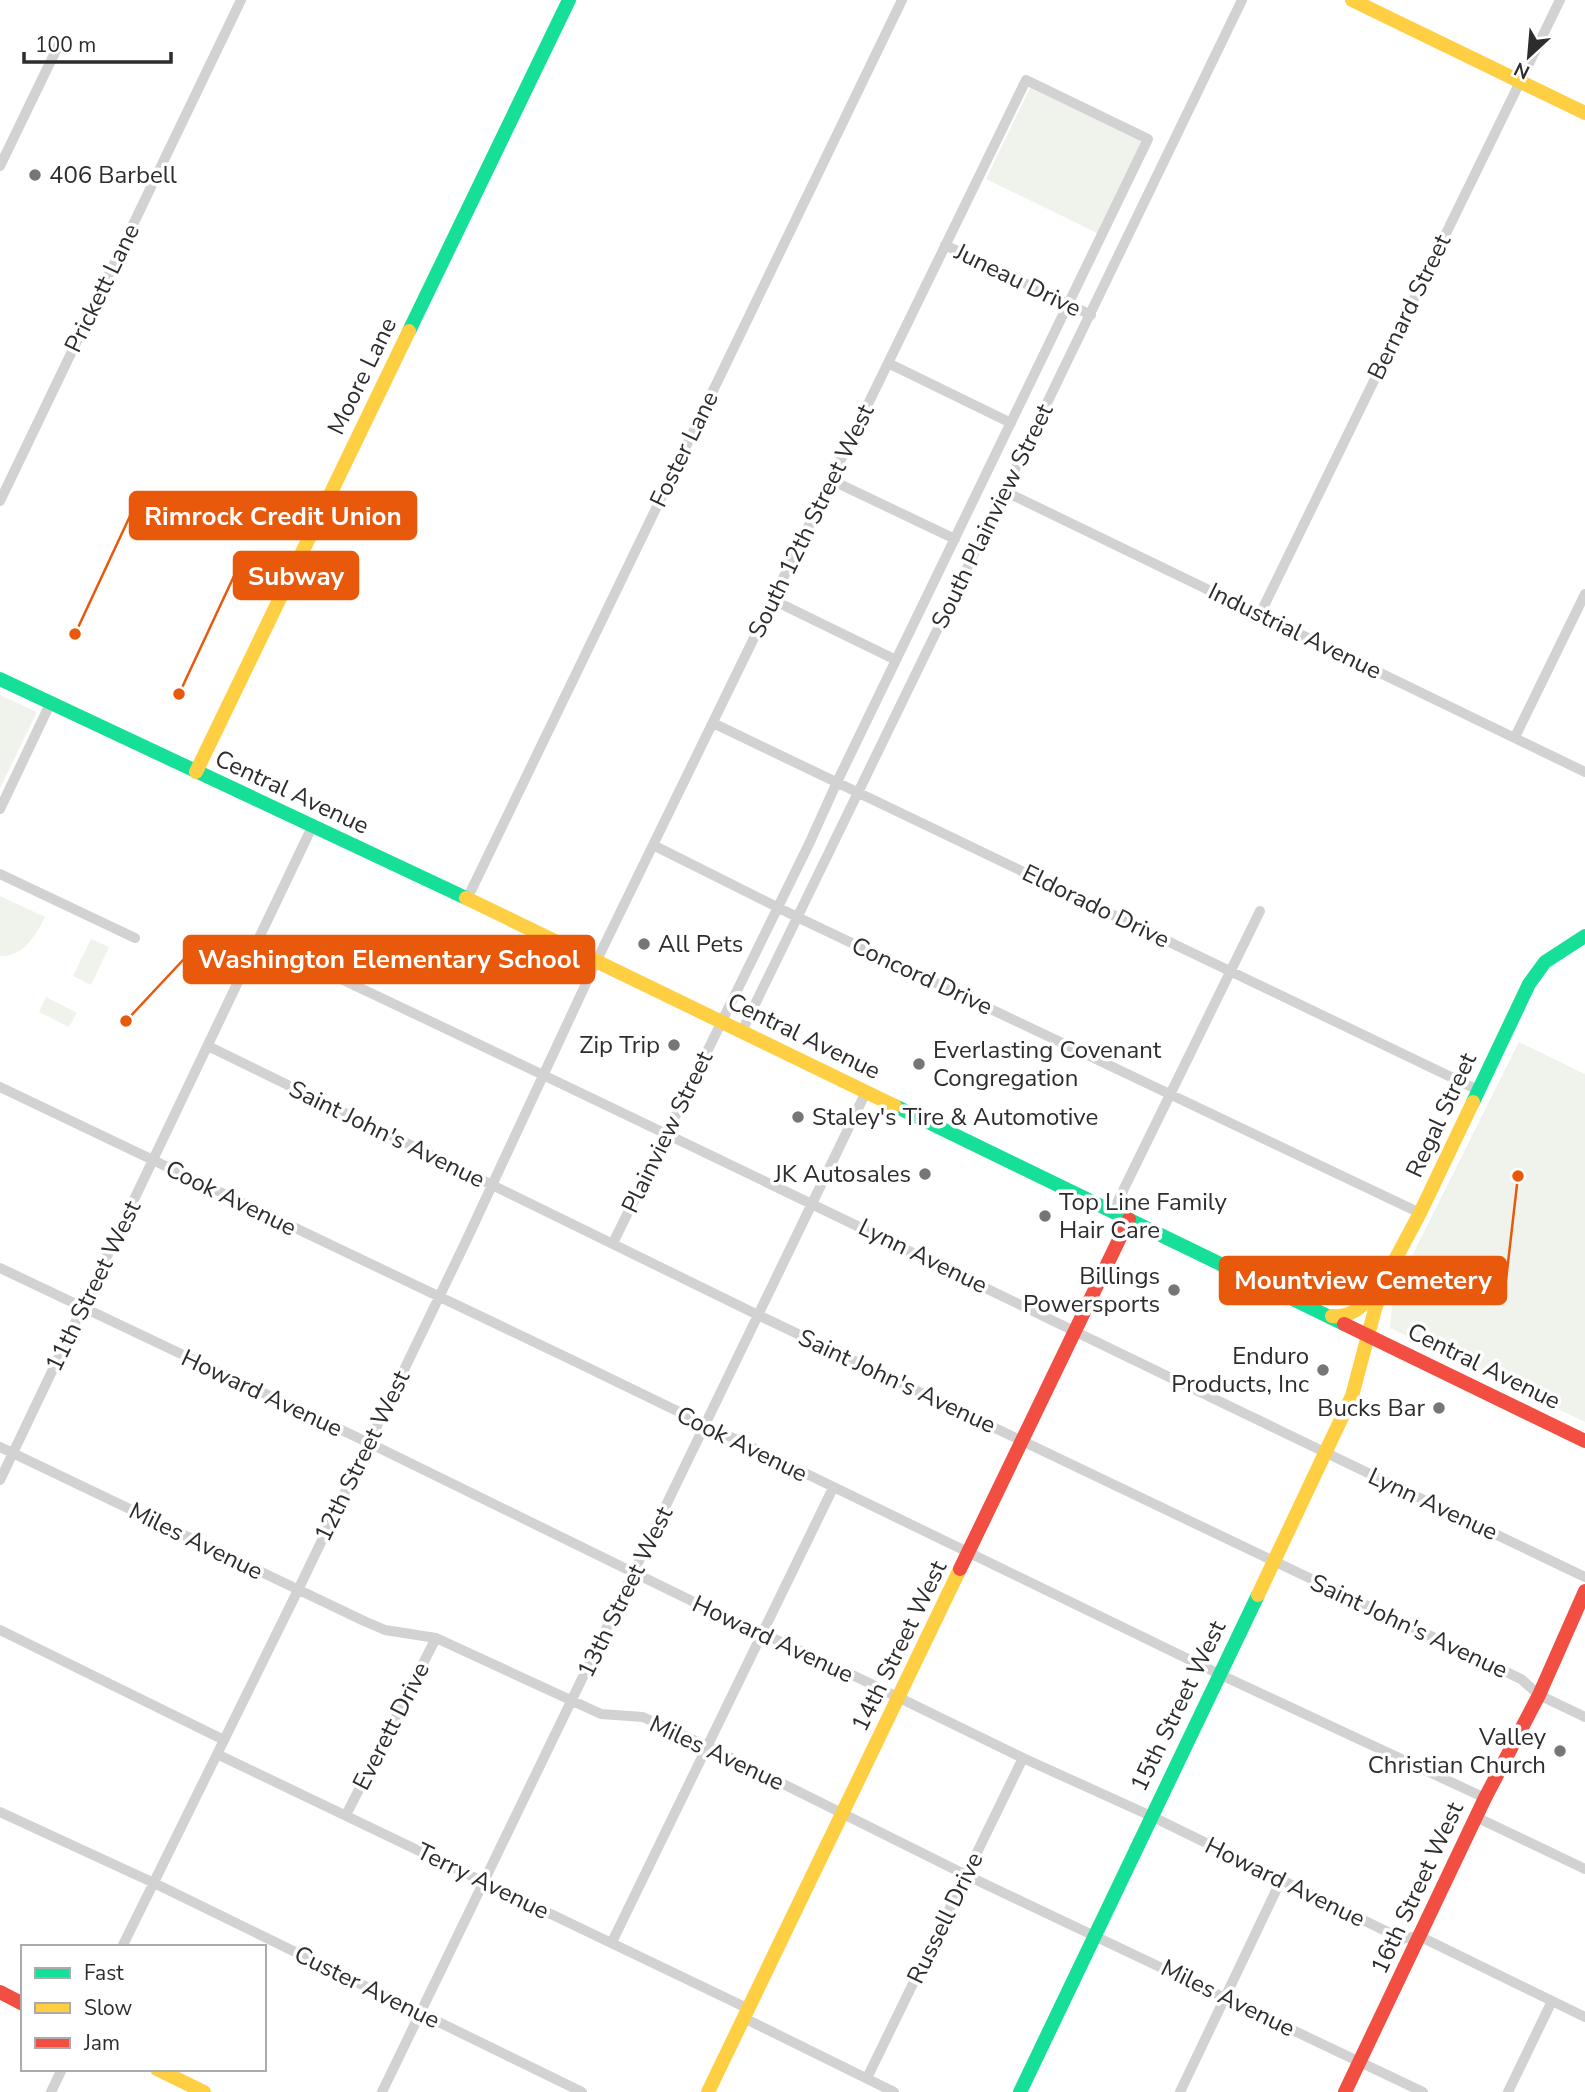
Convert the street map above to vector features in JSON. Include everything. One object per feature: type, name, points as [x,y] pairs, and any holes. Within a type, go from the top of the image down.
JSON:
[{"type":"street","name":"Prickett Lane","points":[[0,501],[241,0]]},
{"type":"street","name":"Moore Lane","points":[[196,772],[569,0]]},
{"type":"street","name":"Foster Lane","points":[[467,899],[902,0]]},
{"type":"street","name":"South Plainview Street","points":[[742,1031],[856,791],[1091,315],[1242,0]]},
{"type":"street","points":[[1352,0],[1585,113]]},
{"type":"street","name":"Bernard Street","points":[[1260,614],[1560,0]]},
{"type":"street","points":[[0,166],[60,42]]},
{"type":"street","name":"South 12th Street West","points":[[596,962],[1026,80],[1149,139]]},
{"type":"street","name":"South Plainview Street","points":[[721,1021],[1149,139]]},
{"type":"street","name":"Juneau Drive","points":[[945,245],[1091,315]]},
{"type":"street","points":[[888,363],[1011,423]]},
{"type":"street","points":[[831,480],[955,539]]},
{"type":"street","name":"Industrial Avenue","points":[[1004,491],[1585,772]]},
{"type":"street","points":[[1515,737],[1585,594]]},
{"type":"street","points":[[773,600],[896,660]]},
{"type":"street","name":"Central Avenue","points":[[0,679],[742,1031],[1585,1441]]},
{"type":"street","points":[[0,809],[50,704]]},
{"type":"street","name":"Eldorado Drive","points":[[713,723],[1478,1090]]},
{"type":"street","name":"11th Street West","points":[[0,1480],[312,827]]},
{"type":"street","name":"Concord Drive","points":[[653,845],[797,917],[1420,1213]]},
{"type":"street","points":[[0,874],[135,938]]},
{"type":"street","points":[[1113,1211],[1260,911]]},
{"type":"street","name":"Regal Street","points":[[1368,1336],[1388,1273],[1420,1213],[1529,984],[1545,962],[1585,936]]},
{"type":"street","name":"Lynn Avenue","points":[[258,940],[667,1133],[1585,1577]]},
{"type":"street","name":"12th Street West","points":[[123,1945],[369,1443],[596,962]]},
{"type":"street","name":"Plainview Street","points":[[613,1243],[721,1021]]},
{"type":"street","name":"Saint John's Avenue","points":[[208,1046],[758,1315],[1521,1679],[1539,1695],[1585,1717]]},
{"type":"street","name":"Cook Avenue","points":[[0,1087],[1219,1674],[1485,1798]]},
{"type":"street","name":"13th Street West","points":[[382,2092],[866,1092]]},
{"type":"street","name":"14th Street West","points":[[708,2092],[1129,1219]]},
{"type":"street","name":"Howard Avenue","points":[[0,1268],[369,1443],[634,1574],[1023,1758],[1151,1815],[1402,1939],[1419,1936],[1585,2017]]},
{"type":"street","points":[[1324,1314],[1343,1318],[1353,1314],[1363,1306],[1388,1273]]},
{"type":"street","name":"15th Street West","points":[[1020,2092],[1326,1453],[1352,1396],[1368,1336]]},
{"type":"street","name":"Miles Avenue","points":[[0,1447],[385,1630],[436,1638],[601,1714],[643,1717],[707,1746],[966,1875],[1423,2092]]},
{"type":"street","points":[[612,1942],[833,1488]]},
{"type":"street","name":"16th Street West","points":[[1345,2092],[1485,1798],[1539,1695],[1585,1591]]},
{"type":"street","points":[[0,1630],[224,1740]]},
{"type":"street","name":"Everett Drive","points":[[346,1815],[436,1638]]},
{"type":"street","name":"Terry Avenue","points":[[217,1754],[612,1942],[894,2092]]},
{"type":"street","name":"Russell Drive","points":[[867,2078],[1023,1758]]},
{"type":"street","name":"Custer Avenue","points":[[0,1812],[154,1883],[582,2092]]},
{"type":"street","points":[[1476,1817],[1585,1869]]},
{"type":"street","points":[[1180,2092],[1281,1880]]},
{"type":"street","points":[[0,1993],[21,2003]]},
{"type":"street","points":[[1508,2092],[1552,2001]]},
{"type":"street","points":[[51,2092],[61,2071]]},
{"type":"street","points":[[162,2071],[204,2092]]},
{"type":"shaded area","points":[[1031,86],[1142,140],[1097,233],[986,179]]},
{"type":"shaded area","points":[[0,695],[37,712],[0,788]]},
{"type":"shaded area","points":[[0,896],[45,917],[28,944],[16,953],[0,956]]},
{"type":"shaded area","points":[[91,939],[109,947],[91,985],[73,976]]},
{"type":"shaded area","points":[[46,997],[77,1013],[69,1027],[39,1012]]},
{"type":"shaded area","points":[[1519,1042],[1585,1074],[1585,1422],[1390,1328],[1393,1294]]},
{"type":"traffic: fast","points":[[409,331],[569,0]]},
{"type":"traffic: fast","points":[[0,679],[466,898]]},
{"type":"traffic: fast","points":[[1473,1102],[1529,984],[1545,962],[1585,936]]},
{"type":"traffic: fast","points":[[895,1106],[1344,1324]]},
{"type":"traffic: fast","points":[[1020,2092],[1258,1595]]},
{"type":"traffic: slow","points":[[1352,0],[1585,113]]},
{"type":"traffic: slow","points":[[196,772],[409,331]]},
{"type":"traffic: slow","points":[[466,898],[895,1106]]},
{"type":"traffic: slow","points":[[1258,1595],[1352,1396],[1375,1309],[1388,1273],[1473,1102]]},
{"type":"traffic: slow","points":[[1332,1316],[1354,1312],[1379,1286]]},
{"type":"traffic: slow","points":[[708,2092],[960,1569]]},
{"type":"traffic: slow","points":[[161,2071],[204,2092]]},
{"type":"traffic: jam","points":[[960,1569],[1129,1219]]},
{"type":"traffic: jam","points":[[1344,1324],[1585,1441]]},
{"type":"traffic: jam","points":[[1345,2092],[1485,1798],[1539,1695],[1585,1591]]},
{"type":"traffic: jam","points":[[0,1992],[21,2003]]},
{"type":"place","name":"406 Barbell","points":[[35,175]]},
{"type":"place","name":"Rimrock Credit Union","points":[[75,634]]},
{"type":"place","name":"Subway","points":[[179,694]]},
{"type":"place","name":"All Pets","points":[[644,944]]},
{"type":"place","name":"Washington Elementary School","points":[[126,1021]]},
{"type":"place","name":"Zip Trip","points":[[674,1045]]},
{"type":"place","name":"Everlasting Covenant Congregation","points":[[919,1064]]},
{"type":"place","name":"Staley's Tire & Automotive","points":[[798,1117]]},
{"type":"place","name":"JK Autosales","points":[[925,1174]]},
{"type":"place","name":"Mountview Cemetery","points":[[1518,1176]]},
{"type":"place","name":"Top Line Family Hair Care","points":[[1045,1216]]},
{"type":"place","name":"Billings Powersports","points":[[1174,1290]]},
{"type":"place","name":"Enduro Products, Inc","points":[[1323,1370]]},
{"type":"place","name":"Bucks Bar","points":[[1439,1408]]},
{"type":"place","name":"Valley Christian Church","points":[[1560,1751]]}]
